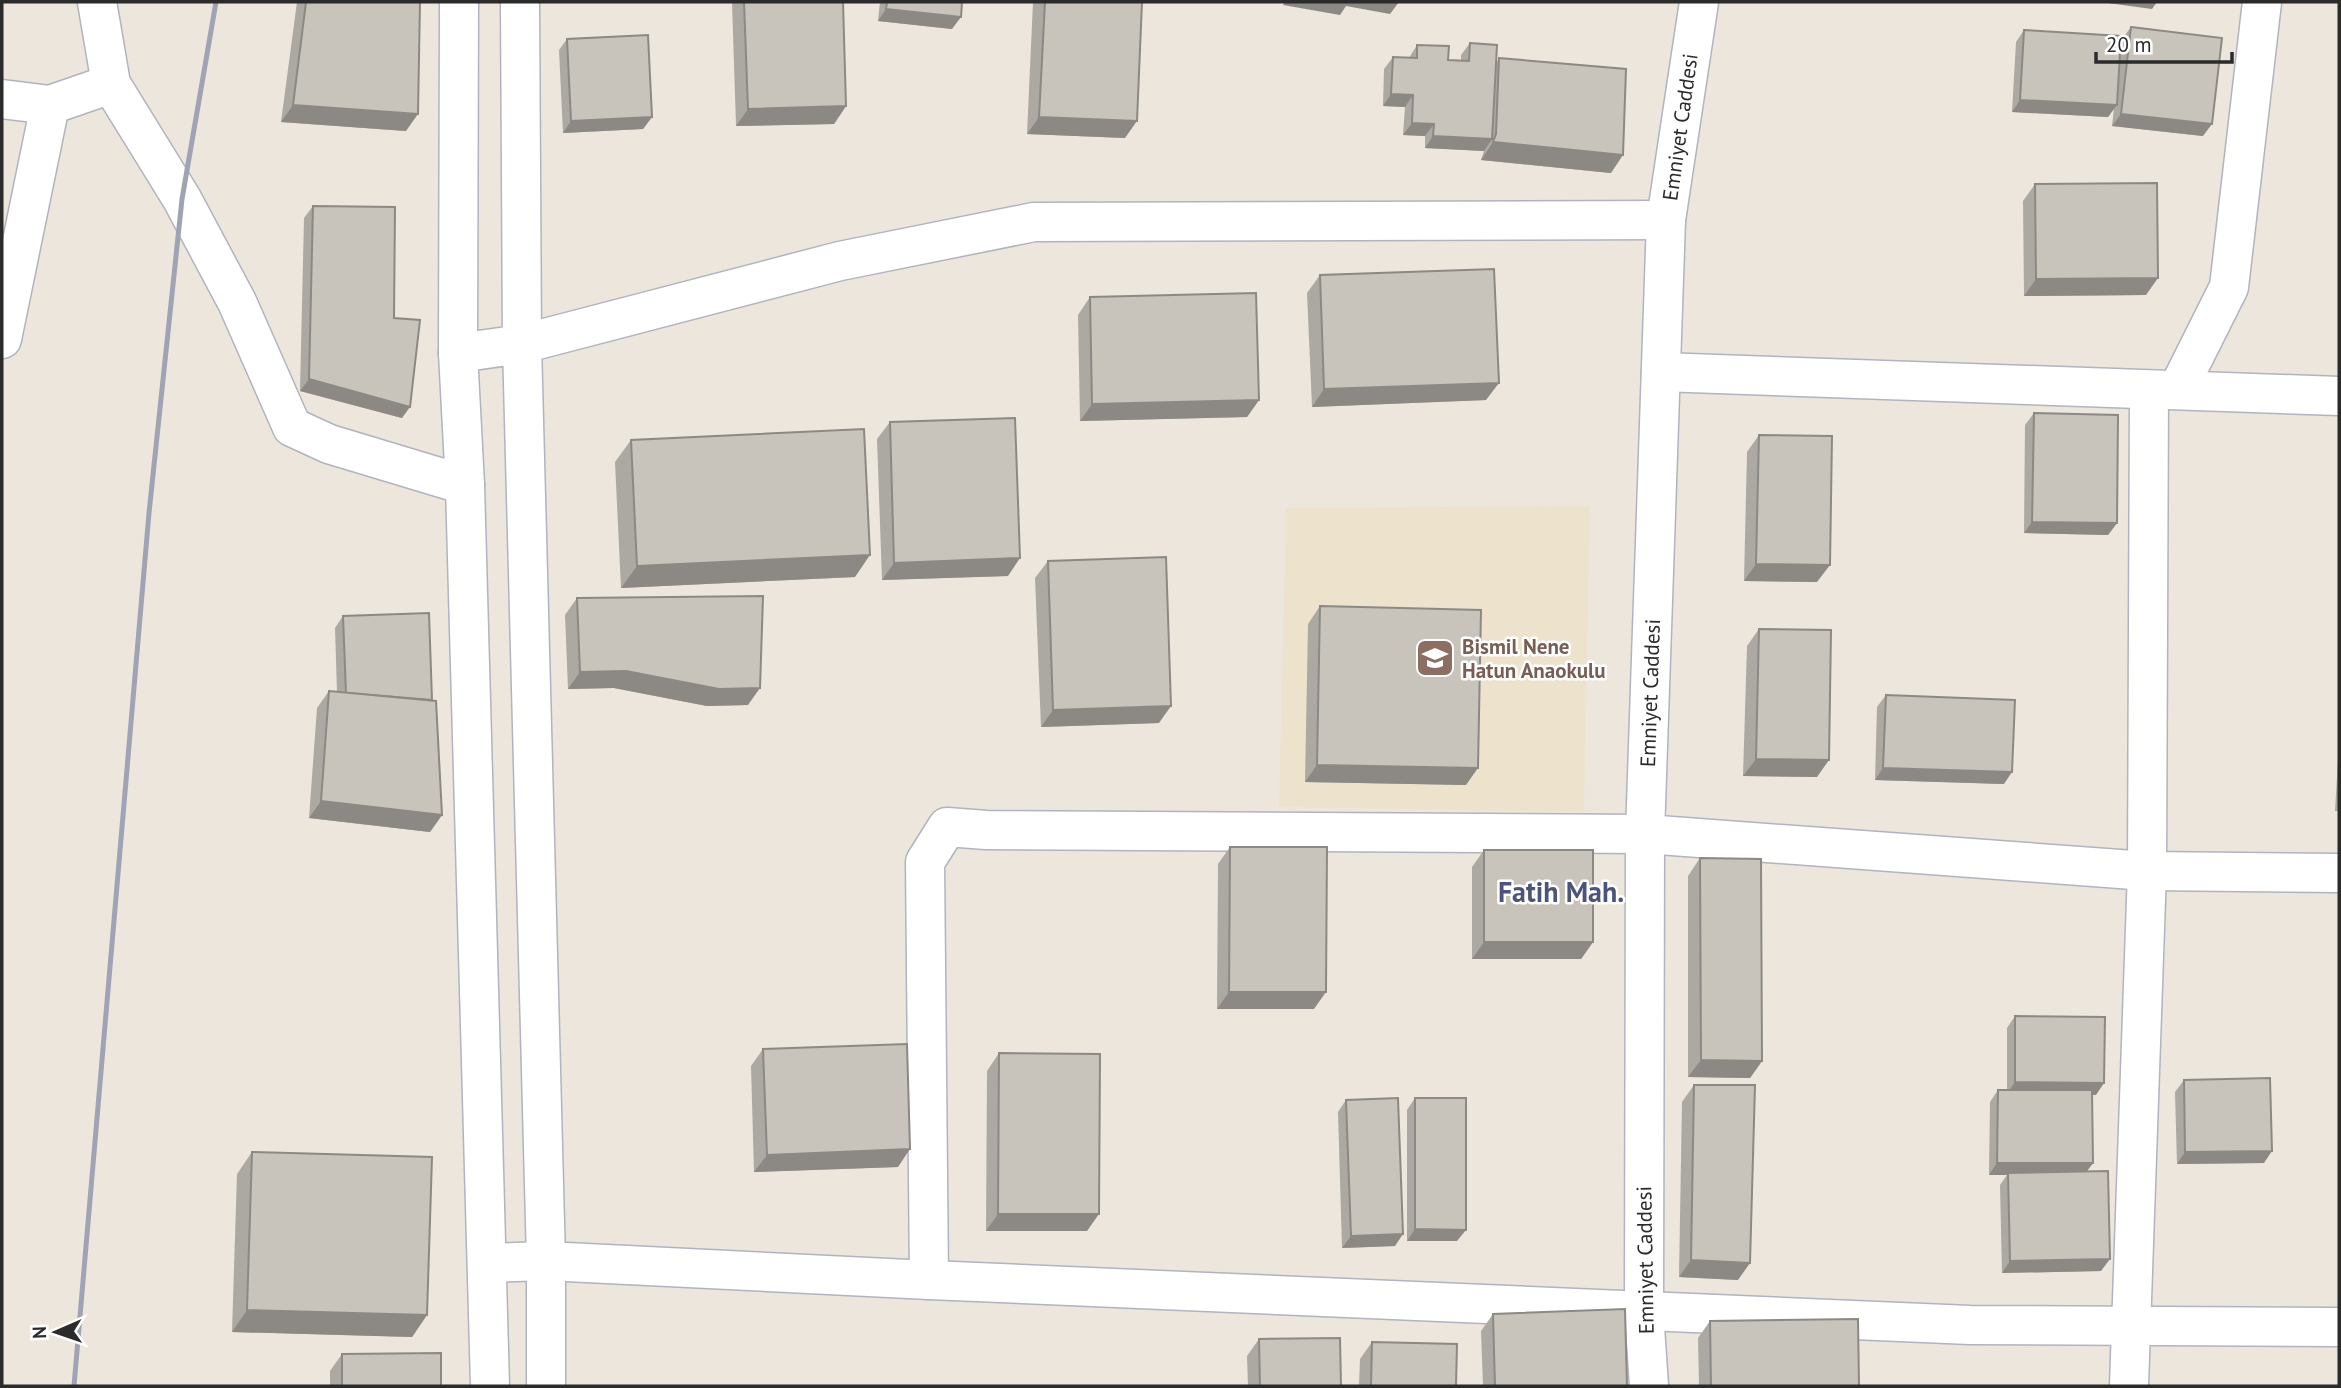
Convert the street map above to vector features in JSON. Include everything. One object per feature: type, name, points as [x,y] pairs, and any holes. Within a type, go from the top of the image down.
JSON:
[{"type":"street","points":[[97,2],[111,84],[182,199],[237,302],[292,427],[329,444],[465,485]]},
{"type":"street","points":[[459,2],[458,353],[465,485],[490,1386]]},
{"type":"street","points":[[520,2],[522,344],[547,1386]]},
{"type":"street","name":"Emniyet Caddesi","points":[[1649,1386],[1644,1312],[1645,834],[1666,220],[1699,2]]},
{"type":"street","points":[[2129,1386],[2164,389],[2229,287],[2262,2]]},
{"type":"street","points":[[2,99],[50,105],[111,84]]},
{"type":"street","points":[[2,339],[50,105]]},
{"type":"street","points":[[458,353],[522,344],[840,261],[1034,222],[1666,220]]},
{"type":"street","points":[[1661,372],[2339,396]]},
{"type":"street","points":[[929,1280],[925,862],[947,827],[1000,830],[1645,834],[2147,871],[2339,873]]},
{"type":"street","points":[[488,1263],[546,1261],[1970,1325],[2339,1327]]},
{"type":"shaded area","name":"Bismil Nene Hatun Anaokulu","points":[[1590,506],[1584,812],[1279,807],[1286,508]]},
{"type":"building","points":[[306,2],[420,2],[418,114],[293,105]]},
{"type":"building","points":[[744,2],[843,2],[846,106],[748,109]]},
{"type":"building","points":[[887,2],[962,2],[961,17],[886,9]]},
{"type":"building","points":[[1045,2],[1142,2],[1137,121],[1039,117]]},
{"type":"building","points":[[2131,27],[2222,38],[2212,124],[2121,114]]},
{"type":"building","points":[[2024,30],[2121,36],[2117,105],[2020,100]]},
{"type":"building","points":[[648,35],[652,117],[571,121],[567,39]]},
{"type":"building","points":[[1470,43],[1497,45],[1492,139],[1433,136],[1434,124],[1412,123],[1413,95],[1391,94],[1393,57],[1417,58],[1417,45],[1449,46],[1448,60],[1469,61]]},
{"type":"building","points":[[1499,58],[1626,69],[1623,155],[1493,142],[1496,134]]},
{"type":"building","points":[[2157,183],[2158,278],[2036,279],[2035,184]]},
{"type":"building","points":[[313,206],[395,207],[394,318],[420,320],[410,407],[309,379]]},
{"type":"building","points":[[1494,269],[1499,383],[1324,389],[1320,275]]},
{"type":"building","points":[[1256,293],[1259,400],[1092,404],[1090,297]]},
{"type":"building","points":[[2034,413],[2118,415],[2117,523],[2032,522]]},
{"type":"building","points":[[1015,418],[1020,558],[894,563],[890,422]]},
{"type":"building","points":[[864,429],[870,555],[637,566],[631,440]]},
{"type":"building","points":[[1759,435],[1832,436],[1830,565],[1756,564]]},
{"type":"building","points":[[1166,557],[1171,706],[1053,710],[1048,561]]},
{"type":"building","points":[[763,596],[760,688],[719,689],[626,671],[580,672],[577,598]]},
{"type":"building","points":[[1320,606],[1481,610],[1478,768],[1317,765]]},
{"type":"building","points":[[429,613],[432,700],[346,693],[343,616]]},
{"type":"building","points":[[1759,629],[1831,630],[1829,760],[1756,759]]},
{"type":"building","points":[[329,691],[436,701],[442,815],[321,801]]},
{"type":"building","points":[[1886,695],[2015,700],[2012,772],[1883,768]]},
{"type":"building","points":[[1230,847],[1327,847],[1326,992],[1229,992]]},
{"type":"building","points":[[1484,850],[1593,850],[1593,942],[1484,942]]},
{"type":"building","points":[[1700,858],[1761,859],[1762,1061],[1701,1060]]},
{"type":"building","points":[[2015,1016],[2105,1017],[2104,1083],[2015,1082]]},
{"type":"building","points":[[907,1044],[910,1149],[767,1155],[763,1049]]},
{"type":"building","points":[[999,1053],[1100,1054],[1099,1214],[998,1214]]},
{"type":"building","points":[[2270,1078],[2272,1151],[2185,1152],[2184,1080]]},
{"type":"building","points":[[1694,1085],[1755,1085],[1750,1263],[1691,1260]]},
{"type":"building","points":[[1998,1090],[2092,1090],[2093,1163],[1997,1163]]},
{"type":"building","points":[[1398,1098],[1403,1234],[1351,1236],[1346,1100]]},
{"type":"building","points":[[1415,1098],[1466,1098],[1466,1230],[1415,1229]]},
{"type":"building","points":[[252,1152],[432,1157],[427,1315],[247,1310]]},
{"type":"building","points":[[2108,1171],[2110,1259],[2010,1261],[2008,1173]]},
{"type":"building","points":[[1625,1309],[1627,1386],[1495,1386],[1493,1314]]},
{"type":"building","points":[[1858,1319],[1859,1386],[1711,1386],[1710,1321]]},
{"type":"building","points":[[1340,1338],[1341,1386],[1260,1386],[1259,1339]]},
{"type":"building","points":[[1372,1342],[1457,1344],[1456,1386],[1371,1386]]},
{"type":"building","points":[[441,1353],[441,1386],[342,1386],[342,1354]]},
{"type":"railway","points":[[74,1386],[149,513],[182,199],[216,2]]},
{"type":"place","name":"Bismil Nene Hatun Anaokulu","points":[[1435,658]]},
{"type":"district","name":"Fatih Mah.","points":[[1561,891]]}]
